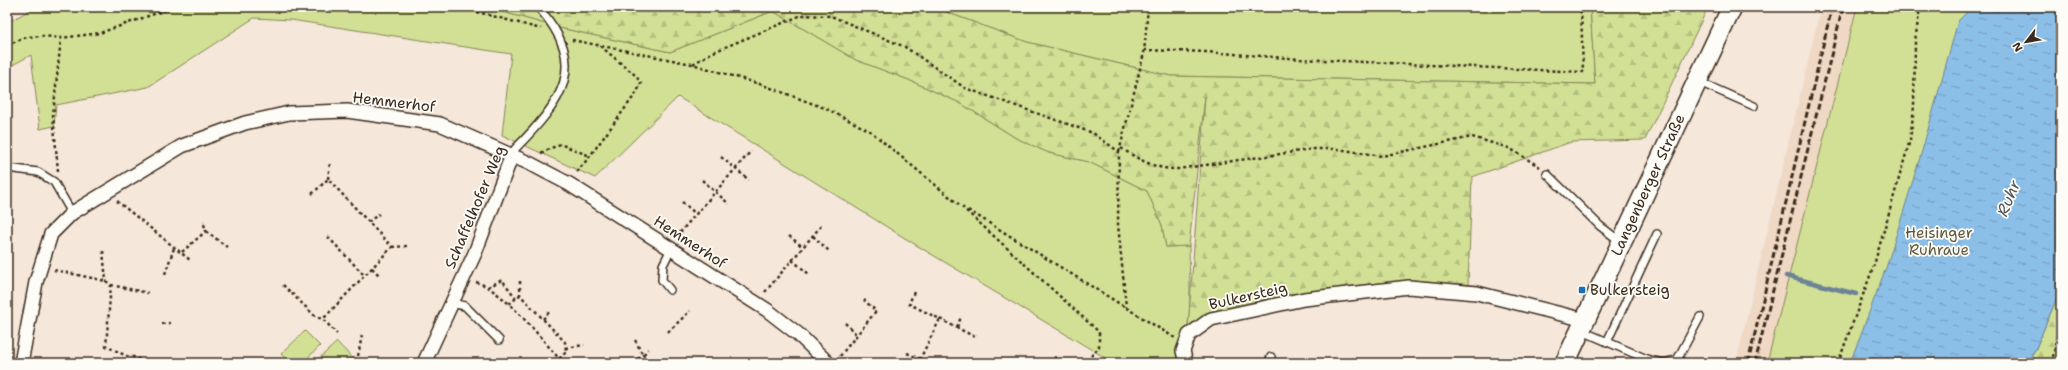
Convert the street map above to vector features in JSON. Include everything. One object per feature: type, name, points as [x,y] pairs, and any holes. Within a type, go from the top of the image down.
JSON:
[{"type":"main road","name":"Langenberger Straße","points":[[1564,363],[1732,7]]},
{"type":"street","name":"Hemmerhof","points":[[21,363],[40,267],[51,234],[72,213],[182,146],[245,123],[289,113],[347,111],[440,124],[532,164],[569,184],[755,303],[834,360]]},
{"type":"street","name":"Schaffelhofer Weg","points":[[424,363],[475,253],[512,155]]},
{"type":"street","name":"Bulkersteig","points":[[1184,343],[1195,329],[1211,320],[1218,318],[1304,299],[1409,287],[1477,293],[1582,325]]},
{"type":"street","points":[[1184,343],[1183,351],[1186,363]]},
{"type":"lane","name":"Schaffelhofer Weg","points":[[512,155],[515,149],[544,119],[557,100],[566,72],[565,53],[560,36],[538,7]]},
{"type":"lane","points":[[1697,80],[1754,106]]},
{"type":"lane","points":[[7,168],[38,172],[54,182],[72,213]]},
{"type":"lane","points":[[1547,174],[1600,226],[1621,242]]},
{"type":"lane","points":[[1607,342],[1657,234]]},
{"type":"lane","points":[[670,248],[663,265],[662,280],[670,290]]},
{"type":"lane","points":[[451,303],[465,306],[499,340]]},
{"type":"lane","points":[[1582,325],[1607,342],[1649,360],[1663,363],[1677,360],[1700,317]]},
{"type":"path","points":[[7,44],[27,37],[43,36],[60,38],[100,33],[174,7]]},
{"type":"path","points":[[459,7],[572,40],[692,64],[763,85],[827,109],[870,131],[962,207],[1099,332],[1099,346],[1086,363]]},
{"type":"path","points":[[1126,306],[1118,224],[1120,152],[1144,50],[1148,7]]},
{"type":"path","points":[[1144,50],[1583,72],[1581,7]]},
{"type":"path","points":[[1838,363],[1874,265],[1910,140],[1914,107],[1915,41],[1920,7]]},
{"type":"path","points":[[692,64],[711,53],[802,14],[831,16],[905,48],[965,88],[1093,133],[1120,152]]},
{"type":"path","points":[[54,182],[58,172],[53,115],[60,38]]},
{"type":"path","points":[[569,184],[637,92],[641,83],[635,75],[597,44]]},
{"type":"path","points":[[1121,148],[1138,160],[1165,169],[1178,169],[1314,149],[1337,149],[1382,156],[1472,137],[1509,148],[1535,163],[1547,174]]},
{"type":"path","points":[[532,164],[540,154],[560,144],[590,156]]},
{"type":"path","points":[[670,248],[696,214],[751,151]]},
{"type":"path","points":[[721,158],[749,180]]},
{"type":"path","points":[[312,194],[328,179],[330,163]]},
{"type":"path","points":[[328,179],[392,247]]},
{"type":"path","points":[[702,180],[729,204]]},
{"type":"path","points":[[105,192],[174,248],[182,252],[190,260]]},
{"type":"path","points":[[682,202],[696,214]]},
{"type":"path","points":[[962,207],[1126,306],[1184,343]]},
{"type":"path","points":[[368,222],[379,214]]},
{"type":"path","points":[[203,221],[206,231],[227,247]]},
{"type":"path","points":[[755,303],[821,226]]},
{"type":"path","points":[[182,252],[206,231]]},
{"type":"path","points":[[789,236],[803,247]]},
{"type":"path","points":[[813,236],[829,251]]},
{"type":"path","points":[[328,237],[365,276]]},
{"type":"path","points":[[323,319],[392,247],[408,246]]},
{"type":"path","points":[[165,274],[174,248]]},
{"type":"path","points":[[103,251],[106,281]]},
{"type":"path","points":[[792,260],[809,274]]},
{"type":"path","points":[[40,267],[106,281],[111,285],[148,293]]},
{"type":"path","points":[[372,268],[380,276]]},
{"type":"path","points":[[463,278],[488,287],[509,304],[563,363]]},
{"type":"path","points":[[488,287],[502,280],[516,298]]},
{"type":"path","points":[[520,281],[520,296],[565,342],[566,352],[559,359]]},
{"type":"path","points":[[111,285],[106,346],[129,357],[136,357],[142,363]]},
{"type":"path","points":[[283,285],[316,317],[323,319],[336,334]]},
{"type":"path","points":[[914,292],[909,304],[957,328],[975,336],[977,335]]},
{"type":"path","points":[[509,304],[520,296]]},
{"type":"path","points":[[834,360],[876,311],[864,300]]},
{"type":"path","points":[[543,319],[551,310]]},
{"type":"path","points":[[668,332],[690,311]]},
{"type":"path","points":[[2052,363],[2061,313]]},
{"type":"path","points":[[957,328],[961,317]]},
{"type":"path","points":[[918,363],[940,319]]},
{"type":"path","points":[[162,324],[170,323]]},
{"type":"path","points":[[845,323],[857,335]]},
{"type":"path","points":[[358,356],[362,335]]},
{"type":"path","points":[[635,340],[643,355],[650,363]]},
{"type":"path","points":[[566,348],[584,345]]},
{"type":"path","points":[[633,363],[648,349]]},
{"type":"path","points":[[907,353],[920,359]]},
{"type":"path","points":[[1054,357],[1064,363]]},
{"type":"shaded area","points":[[1821,7],[1857,7],[1767,363],[1736,363]]},
{"type":"green space","points":[[35,7],[485,7],[560,28],[670,52],[773,11],[856,60],[909,80],[960,103],[1016,138],[1049,153],[1089,162],[1147,191],[1162,225],[1166,247],[1189,246],[1190,308],[1185,339],[1180,352],[1173,363],[1114,363],[916,245],[678,97],[595,178],[502,135],[511,54],[291,20],[254,18],[148,87],[56,105],[54,126],[40,129],[31,55],[7,68],[7,23]]},
{"type":"green space","points":[[485,7],[941,7],[946,12],[1027,42],[1171,76],[1595,84],[1590,7],[1708,7],[1645,140],[1571,142],[1472,177],[1468,285],[1411,282],[1188,329],[1205,96],[1189,246],[1166,247],[1162,225],[1147,191],[1089,162],[1049,153],[1016,138],[960,103],[909,80],[856,60],[773,11],[670,52],[560,28]]},
{"type":"green space","points":[[941,7],[1590,7],[1595,84],[1171,76],[1027,42],[946,12]]},
{"type":"green space","name":"Heisinger Ruhraue","points":[[1857,7],[2061,7],[2061,363],[1767,363]]},
{"type":"green space","points":[[2061,288],[2061,363],[2027,363],[2036,348]]},
{"type":"green space","points":[[305,331],[320,346],[302,363],[290,363],[281,354]]},
{"type":"green space","points":[[337,342],[357,363],[314,363]]},
{"type":"water","name":"Heisinger Ruhraue","points":[[1972,7],[2061,7],[2061,288],[2036,348],[2027,363],[1850,363],[1887,265],[1922,151],[1958,21]]},
{"type":"waterway","points":[[1786,276],[1856,294]]},
{"type":"railway","points":[[1748,363],[1832,7]]},
{"type":"railway","points":[[1755,363],[1843,7]]},
{"type":"place","name":"Bulkersteig","points":[[1582,290]]},
{"type":"water label","name":"Ruhr","points":[[2008,198]]}]
